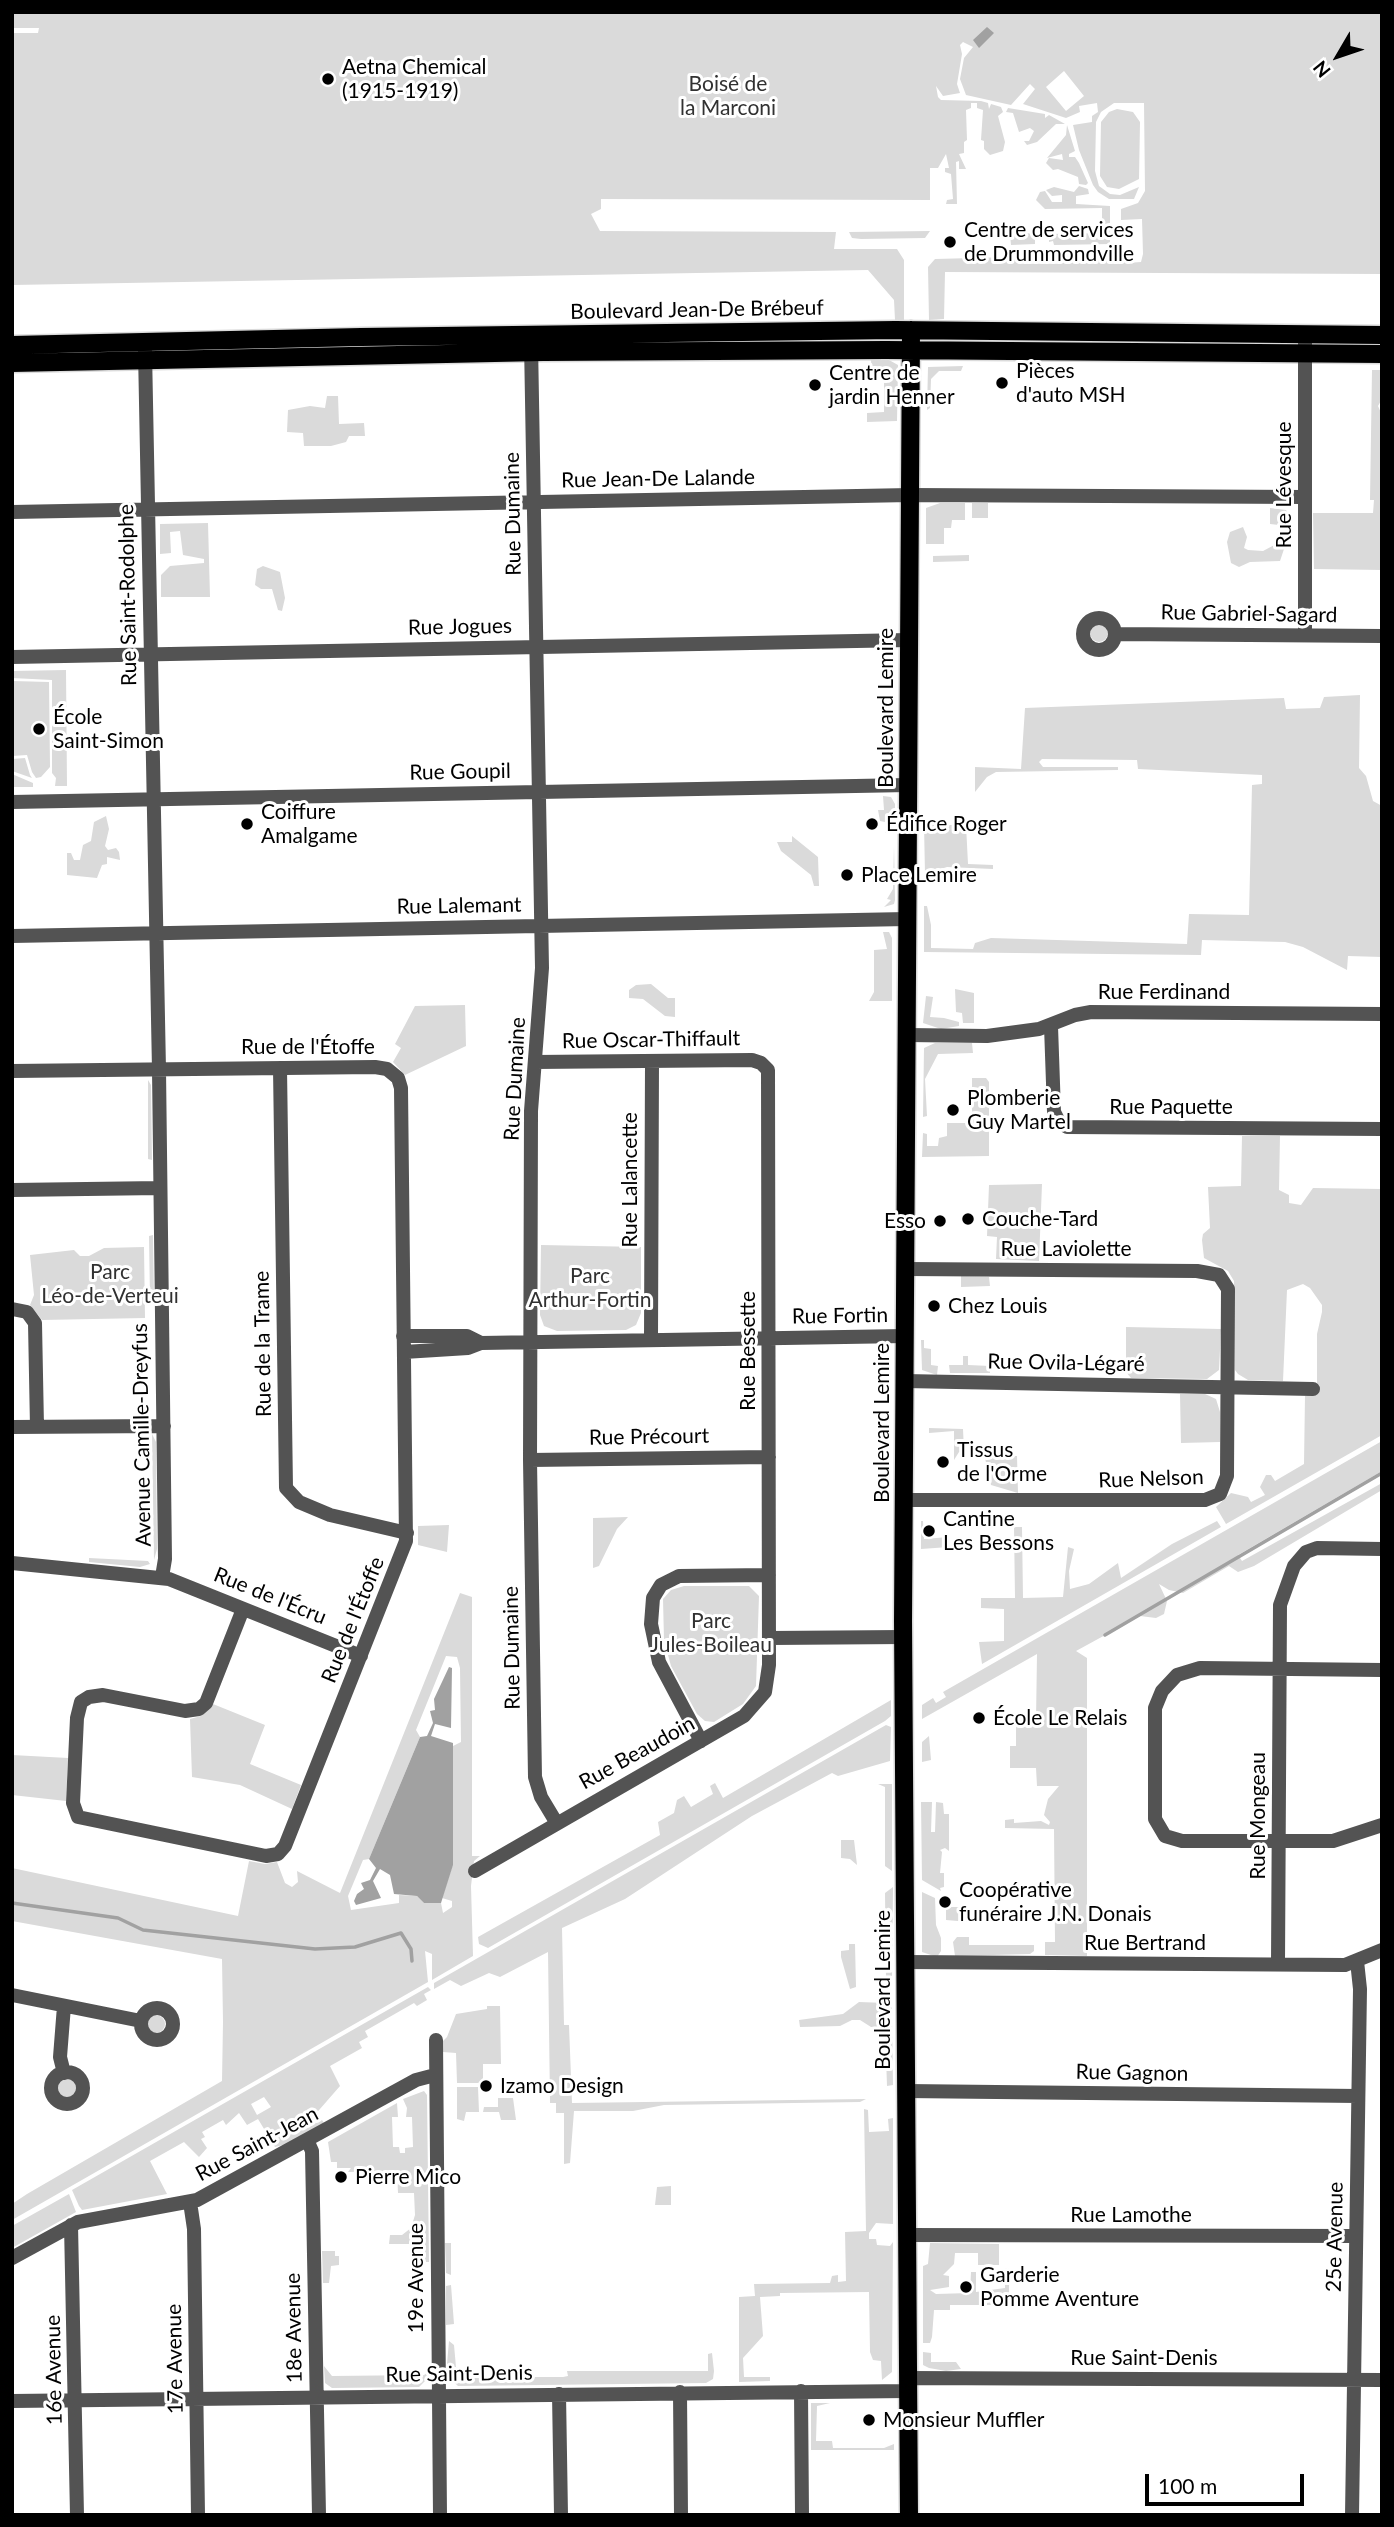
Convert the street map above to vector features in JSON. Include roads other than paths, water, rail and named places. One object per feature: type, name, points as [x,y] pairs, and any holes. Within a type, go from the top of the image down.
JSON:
[{"type":"main road","name":"Boulevard Jean-De Brébeuf","points":[[16,354],[531,343],[911,330],[1382,335]]},
{"type":"main road","name":"Boulevard Lemire","points":[[909,2515],[904,1637],[911,330]]},
{"type":"main road","name":"Boulevard Jean-De Brébeuf","points":[[531,343],[911,351],[1382,354]]},
{"type":"street","name":"Rue Lévesque","points":[[1305,334],[1305,635]]},
{"type":"street","name":"Rue Dumaine","points":[[531,343],[541,1001],[531,1099],[530,1460],[536,1777],[541,1797],[556,1822]]},
{"type":"street","name":"Rue Saint-Rodolphe","points":[[145,351],[154,932]]},
{"type":"street","name":"Rue Jean-De Lalande","points":[[12,512],[910,495],[1304,497]]},
{"type":"street","name":"Rue Gabriel-Sagard","points":[[1116,634],[1382,636]]},
{"type":"street","name":"Rue Jogues","points":[[12,657],[909,640]]},
{"type":"street","name":"Rue Goupil","points":[[12,802],[908,785]]},
{"type":"street","name":"Rue Lalemant","points":[[12,936],[907,919]]},
{"type":"street","name":"Avenue Camille-Dreyfus","points":[[12,1563],[162,1577],[164,1426],[159,1070],[154,932]]},
{"type":"street","name":"Rue Ferdinand","points":[[907,1035],[987,1036],[1051,1026],[1075,1015],[1091,1012],[1382,1014]]},
{"type":"street","name":"Rue Paquette","points":[[1051,1026],[1054,1112],[1058,1120],[1067,1126],[1382,1129]]},
{"type":"street","name":"Rue Oscar-Thiffault","points":[[535,1062],[752,1060],[765,1065]]},
{"type":"street","name":"Rue Lalancette","points":[[651,1339],[652,1062]]},
{"type":"street","name":"Rue Bessette","points":[[765,1065],[771,1090],[770,1638]]},
{"type":"street","name":"Rue de l'Étoffe","points":[[12,1072],[374,1067],[387,1069],[398,1078],[401,1087],[407,1533],[405,1548],[285,1846],[278,1854],[258,1855],[78,1817],[73,1803],[78,1711],[81,1702],[89,1697],[103,1695],[185,1711],[199,1710],[206,1703],[243,1609]]},
{"type":"street","name":"Rue de la Trame","points":[[279,1068],[286,1489],[299,1502],[330,1514],[407,1533]]},
{"type":"street","points":[[12,1190],[160,1188]]},
{"type":"street","name":"Rue Laviolette","points":[[906,1269],[1197,1270],[1213,1272],[1224,1279]]},
{"type":"street","name":"Rue Nelson","points":[[905,1500],[1210,1500],[1220,1494],[1227,1479],[1228,1289],[1224,1279]]},
{"type":"street","points":[[12,1309],[27,1311],[35,1324],[37,1427]]},
{"type":"street","name":"Rue Fortin","points":[[403,1336],[467,1336],[481,1343]]},
{"type":"street","name":"Rue Fortin","points":[[404,1352],[468,1348],[481,1343],[905,1336]]},
{"type":"street","name":"Rue Ovila-Légaré","points":[[905,1381],[1313,1389]]},
{"type":"street","points":[[12,1427],[164,1426]]},
{"type":"street","name":"Rue Précourt","points":[[530,1460],[769,1457]]},
{"type":"street","name":"Rue Mongeau","points":[[1278,1963],[1280,1605],[1299,1559],[1312,1548],[1382,1549]]},
{"type":"street","points":[[701,1741],[659,1662],[651,1624],[653,1598],[662,1585],[679,1576],[769,1575]]},
{"type":"street","name":"Rue de l'Écru","points":[[162,1577],[361,1656]]},
{"type":"street","points":[[770,1638],[904,1637]]},
{"type":"street","name":"Rue Beaudoin","points":[[475,1871],[744,1716],[762,1698],[769,1674],[770,1638]]},
{"type":"street","points":[[1382,1670],[1195,1668],[1177,1675],[1163,1689],[1155,1708],[1155,1819],[1162,1834],[1177,1841],[1337,1841],[1382,1825]]},
{"type":"street","name":"Rue Bertrand","points":[[906,1962],[1345,1965],[1382,1950]]},
{"type":"street","name":"25e Avenue","points":[[1352,2515],[1360,1989],[1357,1961]]},
{"type":"street","points":[[12,1995],[141,2021]]},
{"type":"street","points":[[64,2006],[60,2057],[64,2073]]},
{"type":"street","name":"19e Avenue","points":[[436,2040],[440,2515]]},
{"type":"street","name":"Rue Saint-Jean","points":[[12,2258],[71,2225],[190,2202],[308,2142],[416,2080],[435,2076]]},
{"type":"street","name":"Rue Gagnon","points":[[906,2091],[1358,2096]]},
{"type":"street","name":"18e Avenue","points":[[308,2142],[312,2155],[318,2515]]},
{"type":"street","name":"17e Avenue","points":[[190,2202],[194,2229],[198,2515]]},
{"type":"street","name":"16e Avenue","points":[[71,2225],[77,2515]]},
{"type":"street","name":"Rue Lamothe","points":[[906,2235],[1356,2236]]},
{"type":"street","name":"Rue Saint-Denis","points":[[12,2401],[801,2390],[907,2384],[1382,2380]]},
{"type":"street","points":[[801,2390],[802,2515]]},
{"type":"street","points":[[680,2392],[681,2515]]},
{"type":"street","points":[[559,2394],[561,2515]]},
{"type":"waterway","points":[[1105,1635],[1382,1473]]},
{"type":"waterway","points":[[12,1903],[118,1918],[143,1930],[315,1949],[355,1947],[401,1933],[411,1949],[412,1961]]},
{"type":"place","name":"Aetna Chemical (1915-1919)","points":[[328,79]]},
{"type":"place","name":"Centre de services de Drummondville","points":[[950,242]]},
{"type":"place","name":"Pièces d'auto MSH","points":[[1002,383]]},
{"type":"place","name":"Centre de jardin Henner","points":[[815,385]]},
{"type":"place","name":"École Saint-Simon","points":[[39,729]]},
{"type":"place","name":"Coiffure Amalgame","points":[[247,824]]},
{"type":"place","name":"Édifice Roger","points":[[872,824]]},
{"type":"place","name":"Place Lemire","points":[[847,875]]},
{"type":"place","name":"Plomberie Guy Martel","points":[[953,1110]]},
{"type":"place","name":"Couche-Tard","points":[[968,1219]]},
{"type":"place","name":"Esso","points":[[940,1221]]},
{"type":"place","name":"Chez Louis","points":[[934,1306]]},
{"type":"place","name":"Tissus de l'Orme","points":[[943,1462]]},
{"type":"place","name":"Cantine Les Bessons","points":[[929,1531]]},
{"type":"place","name":"École Le Relais","points":[[979,1718]]},
{"type":"place","name":"Coopérative funéraire J.N. Donais","points":[[945,1902]]},
{"type":"place","name":"Izamo Design","points":[[486,2086]]},
{"type":"place","name":"Pierre Mico","points":[[341,2177]]},
{"type":"place","name":"Garderie Pomme Aventure","points":[[966,2287]]},
{"type":"place","name":"Monsieur Muffler","points":[[869,2420]]},
{"type":"park label","name":"Boisé de la Marconi","points":[[728,96]]},
{"type":"park label","name":"Parc Léo-de-Verteui","points":[[110,1284]]},
{"type":"park label","name":"Parc Arthur-Fortin","points":[[590,1288]]},
{"type":"park label","name":"Parc Jules-Boileau","points":[[711,1633]]}]
